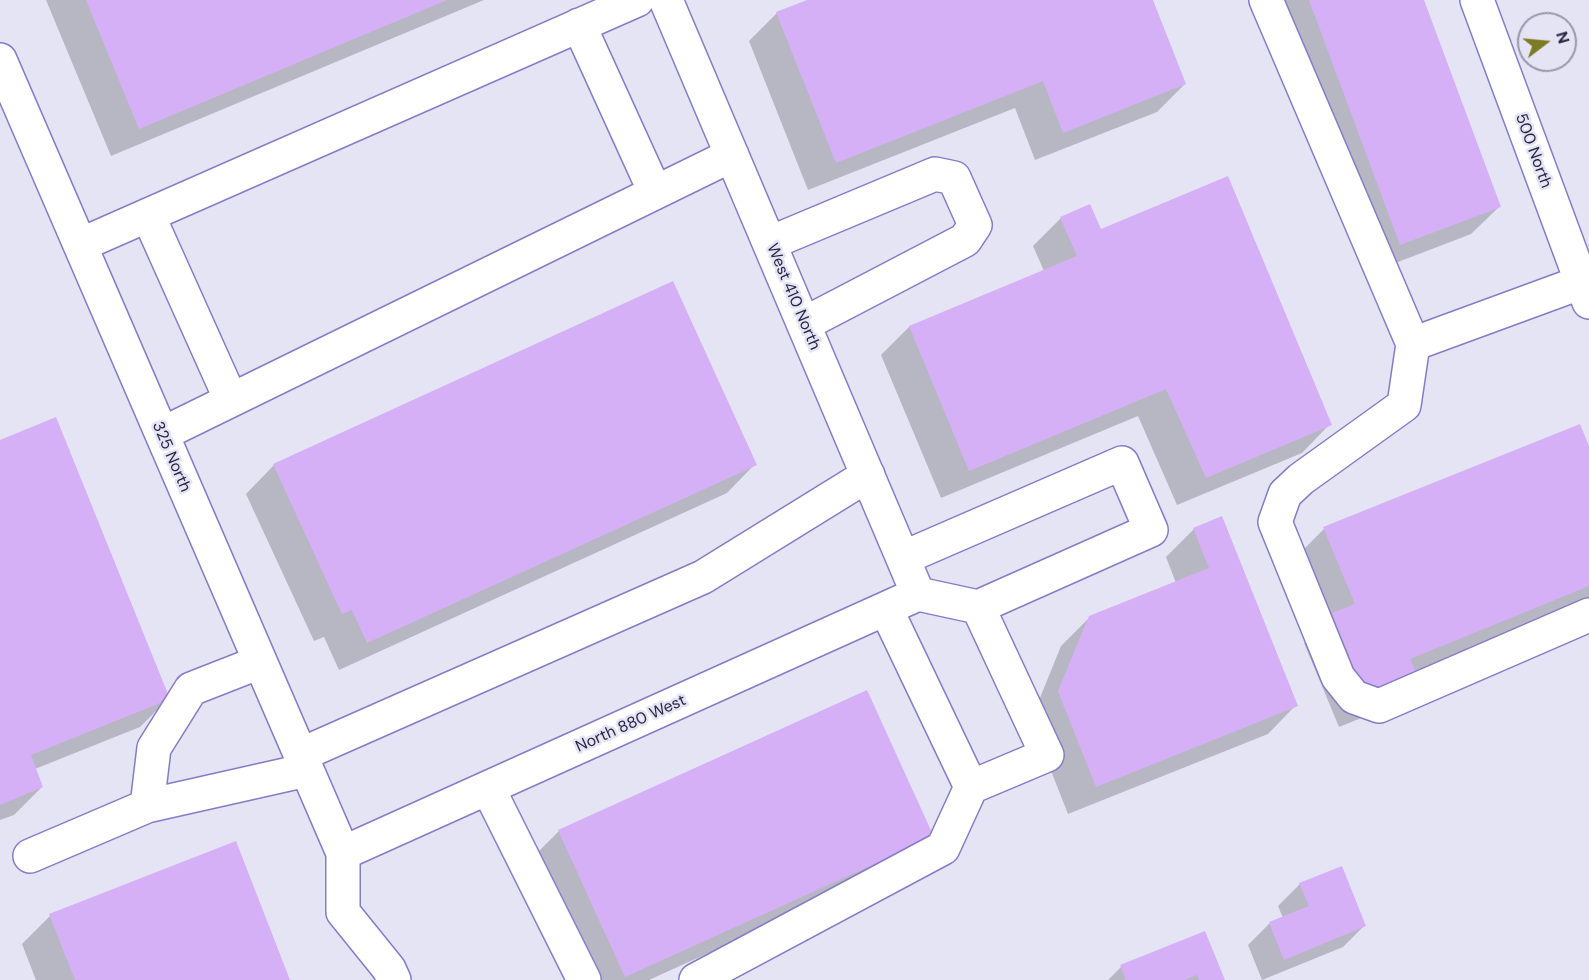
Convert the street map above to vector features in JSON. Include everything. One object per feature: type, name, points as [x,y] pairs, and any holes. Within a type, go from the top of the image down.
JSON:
[{"type":"street","points":[[80,245],[637,0]]},
{"type":"street","points":[[1266,0],[1413,344],[1404,405],[1285,494],[1275,522],[1338,677],[1354,698],[1379,706],[1589,615]]},
{"type":"street","name":"500 North","points":[[1477,0],[1585,292]]},
{"type":"street","name":"West 410 North","points":[[674,2],[732,155],[918,594]]},
{"type":"street","points":[[579,25],[655,192]]},
{"type":"street","name":"325 North","points":[[0,60],[343,853]]},
{"type":"street","points":[[162,434],[732,155]]},
{"type":"street","points":[[770,243],[935,174],[954,178],[975,225],[965,240],[804,324]]},
{"type":"street","points":[[148,215],[231,400]]},
{"type":"street","points":[[1413,344],[1585,292]]},
{"type":"street","points":[[903,558],[1122,463],[1151,530],[978,607],[918,594]]},
{"type":"street","points":[[30,856],[147,806],[228,789],[303,762],[703,577],[868,475]]},
{"type":"street","name":"North 880 West","points":[[343,853],[918,594]]},
{"type":"street","points":[[696,980],[943,848],[971,786],[1047,755],[978,607]]},
{"type":"street","points":[[886,609],[971,786]]},
{"type":"street","points":[[147,806],[154,748],[191,689],[260,662]]},
{"type":"street","points":[[488,788],[584,980]]},
{"type":"street","points":[[343,853],[343,912],[389,969],[394,980]]},
{"type":"building","points":[[86,0],[447,0],[139,129]]},
{"type":"building","points":[[807,0],[1153,0],[1186,84],[1063,133],[1043,81],[836,163],[776,12]]},
{"type":"building","points":[[1309,0],[1424,0],[1501,207],[1400,245]]},
{"type":"building","points":[[1228,176],[1332,425],[1206,478],[1166,389],[969,471],[909,326],[1077,256],[1060,217],[1090,204],[1101,229]]},
{"type":"building","points":[[673,281],[757,465],[367,643],[352,610],[342,614],[273,464]]},
{"type":"building","points":[[56,417],[170,699],[31,755],[43,787],[0,805],[0,440]]},
{"type":"building","points":[[1580,424],[1589,446],[1589,586],[1410,659],[1419,679],[1367,700],[1332,613],[1355,604],[1323,527]]},
{"type":"building","points":[[1222,516],[1298,706],[1096,787],[1058,691],[1089,616],[1209,568],[1193,528]]},
{"type":"building","points":[[867,690],[934,837],[625,977],[558,830]]},
{"type":"building","points":[[236,841],[290,980],[75,980],[49,914]]},
{"type":"building","points":[[1342,866],[1366,926],[1284,960],[1269,922],[1309,906],[1299,883]]},
{"type":"building","points":[[1205,931],[1225,980],[1199,980],[1197,975],[1184,980],[1126,980],[1120,965]]}]
